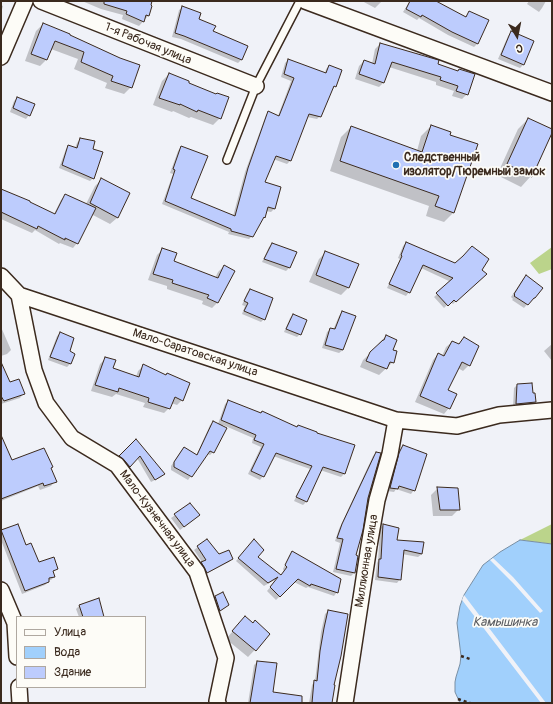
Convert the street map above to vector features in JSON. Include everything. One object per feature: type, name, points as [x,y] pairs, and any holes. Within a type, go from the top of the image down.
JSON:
[{"type":"street","points":[[1,57],[25,1]]},
{"type":"street","name":"1-я Рабочая улица","points":[[41,1],[256,86]]},
{"type":"street","points":[[305,1],[552,93]]},
{"type":"street","name":"Мало-Саратовская улица","points":[[1,276],[19,295],[396,420],[457,426],[499,415],[552,410]]},
{"type":"street","name":"Мало-Кузнечная улица","points":[[19,295],[34,370],[46,402],[72,438],[117,465],[197,572],[226,658],[217,701],[218,703]]},
{"type":"street","name":"Миллионная улица","points":[[345,703],[376,508],[390,454],[396,420]]},
{"type":"street","points":[[1,590],[15,623],[16,640]]},
{"type":"street","points":[[19,688],[20,703]]},
{"type":"lane","points":[[227,160],[256,86],[300,1]]},
{"type":"path","points":[[461,656],[470,659]]},
{"type":"path","points":[[458,699],[470,703]]},
{"type":"green space","points":[[552,247],[552,269],[539,274],[530,263]]},
{"type":"green space","points":[[552,524],[552,544],[520,540]]},
{"type":"water","name":"Камышинка","points":[[520,540],[552,544],[552,703],[460,703],[455,692],[455,682],[461,656],[457,623],[460,606],[464,595],[483,565],[500,552]]},
{"type":"pier","points":[[493,558],[513,577],[543,611],[540,613],[490,560]]},
{"type":"pier","points":[[464,595],[546,703],[541,703],[462,600]]},
{"type":"building","points":[[104,1],[152,1],[152,6],[149,16],[146,15],[144,22],[126,14],[127,11],[104,4]]},
{"type":"building","points":[[410,1],[436,1],[466,17],[469,11],[489,20],[478,44],[452,32],[422,15],[421,17],[406,9]]},
{"type":"building","points":[[182,6],[201,13],[199,19],[216,26],[213,31],[248,46],[242,60],[175,33]]},
{"type":"building","points":[[43,23],[120,58],[140,65],[132,88],[111,81],[113,76],[81,62],[84,52],[55,41],[47,60],[31,54]]},
{"type":"building","points":[[511,31],[534,41],[524,65],[501,55]]},
{"type":"building","points":[[380,43],[439,60],[438,64],[458,71],[459,69],[475,74],[468,95],[456,91],[458,86],[440,80],[441,77],[392,62],[384,83],[359,74],[364,60],[375,64]]},
{"type":"building","points":[[288,59],[326,73],[329,65],[342,70],[336,87],[334,86],[321,117],[309,114],[291,161],[276,156],[265,182],[281,187],[275,209],[268,207],[265,218],[264,217],[253,237],[231,231],[231,229],[165,201],[175,170],[173,169],[181,146],[208,156],[191,198],[235,216],[248,168],[268,111],[279,116],[294,78],[284,74]]},
{"type":"building","points":[[169,73],[216,94],[229,97],[221,119],[159,98]]},
{"type":"building","points":[[17,97],[35,104],[30,116],[13,108]]},
{"type":"building","points":[[528,118],[552,129],[552,133],[532,177],[507,164]]},
{"type":"building","name":"Следственный изолятор/Тюремный замок","points":[[431,125],[451,132],[450,135],[478,144],[454,213],[435,206],[439,196],[340,161],[351,126],[422,152]]},
{"type":"building","points":[[80,138],[95,141],[93,149],[103,152],[94,179],[62,165],[68,145],[77,148]]},
{"type":"building","points":[[101,178],[130,193],[118,218],[90,203]]},
{"type":"building","points":[[1,189],[30,201],[55,214],[65,194],[96,208],[78,244],[65,238],[65,240],[38,226],[37,229],[1,212]]},
{"type":"building","points":[[406,242],[455,263],[472,246],[489,259],[482,270],[487,274],[456,302],[454,300],[448,306],[436,293],[453,278],[423,265],[410,293],[389,284],[402,256],[401,255]]},
{"type":"building","points":[[272,243],[297,252],[290,268],[264,259]]},
{"type":"building","points":[[162,248],[177,253],[174,261],[218,278],[224,265],[235,271],[218,303],[207,298],[209,295],[172,283],[173,280],[153,274]]},
{"type":"building","points":[[325,251],[359,264],[349,288],[316,275]]},
{"type":"building","points":[[526,275],[543,288],[528,305],[514,296]]},
{"type":"building","points":[[250,289],[273,298],[265,320],[244,311],[248,303],[244,301]]},
{"type":"building","points":[[342,311],[356,316],[343,350],[325,345],[330,328],[335,329]]},
{"type":"building","points":[[293,314],[307,320],[301,335],[286,329]]},
{"type":"building","points":[[60,332],[74,338],[70,351],[75,354],[71,364],[50,357]]},
{"type":"building","points":[[386,335],[397,340],[393,350],[397,351],[394,363],[390,362],[387,369],[366,361],[370,352],[384,340]]},
{"type":"building","points":[[464,337],[479,346],[470,366],[462,362],[448,390],[457,394],[450,409],[420,396],[438,353],[444,356],[452,341],[459,344]]},
{"type":"building","points":[[105,357],[116,360],[113,368],[139,377],[143,364],[166,375],[167,373],[190,383],[183,401],[175,397],[170,409],[148,402],[149,398],[119,388],[118,392],[95,385]]},
{"type":"building","points":[[1,362],[10,382],[19,379],[25,394],[4,401],[1,396]]},
{"type":"building","points":[[532,383],[536,402],[516,404],[517,384]]},
{"type":"building","points":[[228,400],[261,413],[262,411],[297,427],[298,425],[317,433],[355,445],[345,474],[323,467],[307,502],[296,497],[312,466],[276,453],[264,477],[251,471],[264,444],[254,440],[256,435],[221,420]]},
{"type":"building","points":[[213,421],[227,428],[214,453],[210,451],[192,477],[174,467],[174,462],[184,447],[197,455]]},
{"type":"building","points":[[1,435],[12,460],[44,448],[53,467],[51,468],[57,482],[44,486],[43,483],[1,499]]},
{"type":"building","points":[[136,439],[165,474],[155,480],[140,456],[130,467],[119,456]]},
{"type":"building","points":[[403,445],[427,454],[415,491],[399,486],[398,489],[390,488],[399,453]]},
{"type":"building","points":[[376,452],[381,453],[368,498],[363,530],[356,555],[358,556],[355,573],[336,569],[343,539],[337,538],[342,524]]},
{"type":"building","points":[[437,487],[458,488],[460,510],[440,510]]},
{"type":"building","points":[[190,503],[200,515],[184,527],[174,514]]},
{"type":"building","points":[[18,524],[26,545],[31,543],[39,562],[54,557],[58,569],[53,571],[55,577],[49,578],[49,582],[25,591],[1,530]]},
{"type":"building","points":[[383,524],[399,528],[397,540],[424,542],[422,554],[404,550],[401,580],[378,577],[379,559],[381,559]]},
{"type":"building","points":[[207,539],[219,554],[229,550],[233,559],[207,573],[201,562],[206,560],[197,546]]},
{"type":"building","points":[[254,539],[264,550],[258,557],[281,575],[287,567],[285,565],[292,551],[341,579],[338,593],[311,584],[310,586],[298,579],[280,597],[270,587],[278,577],[268,583],[238,558]]},
{"type":"building","points":[[223,592],[229,605],[220,611],[215,596]]},
{"type":"building","points":[[99,598],[104,616],[83,616],[79,605]]},
{"type":"building","points":[[328,610],[348,614],[341,656],[334,685],[332,703],[312,703],[314,680],[317,681],[320,651]]},
{"type":"building","points":[[245,616],[253,623],[255,620],[270,634],[256,651],[232,631]]},
{"type":"building","points":[[257,661],[277,663],[273,692],[302,696],[302,703],[250,703]]},
{"type":"place","name":"Следственный изолятор/Тюремный замок","points":[[396,165]]}]
